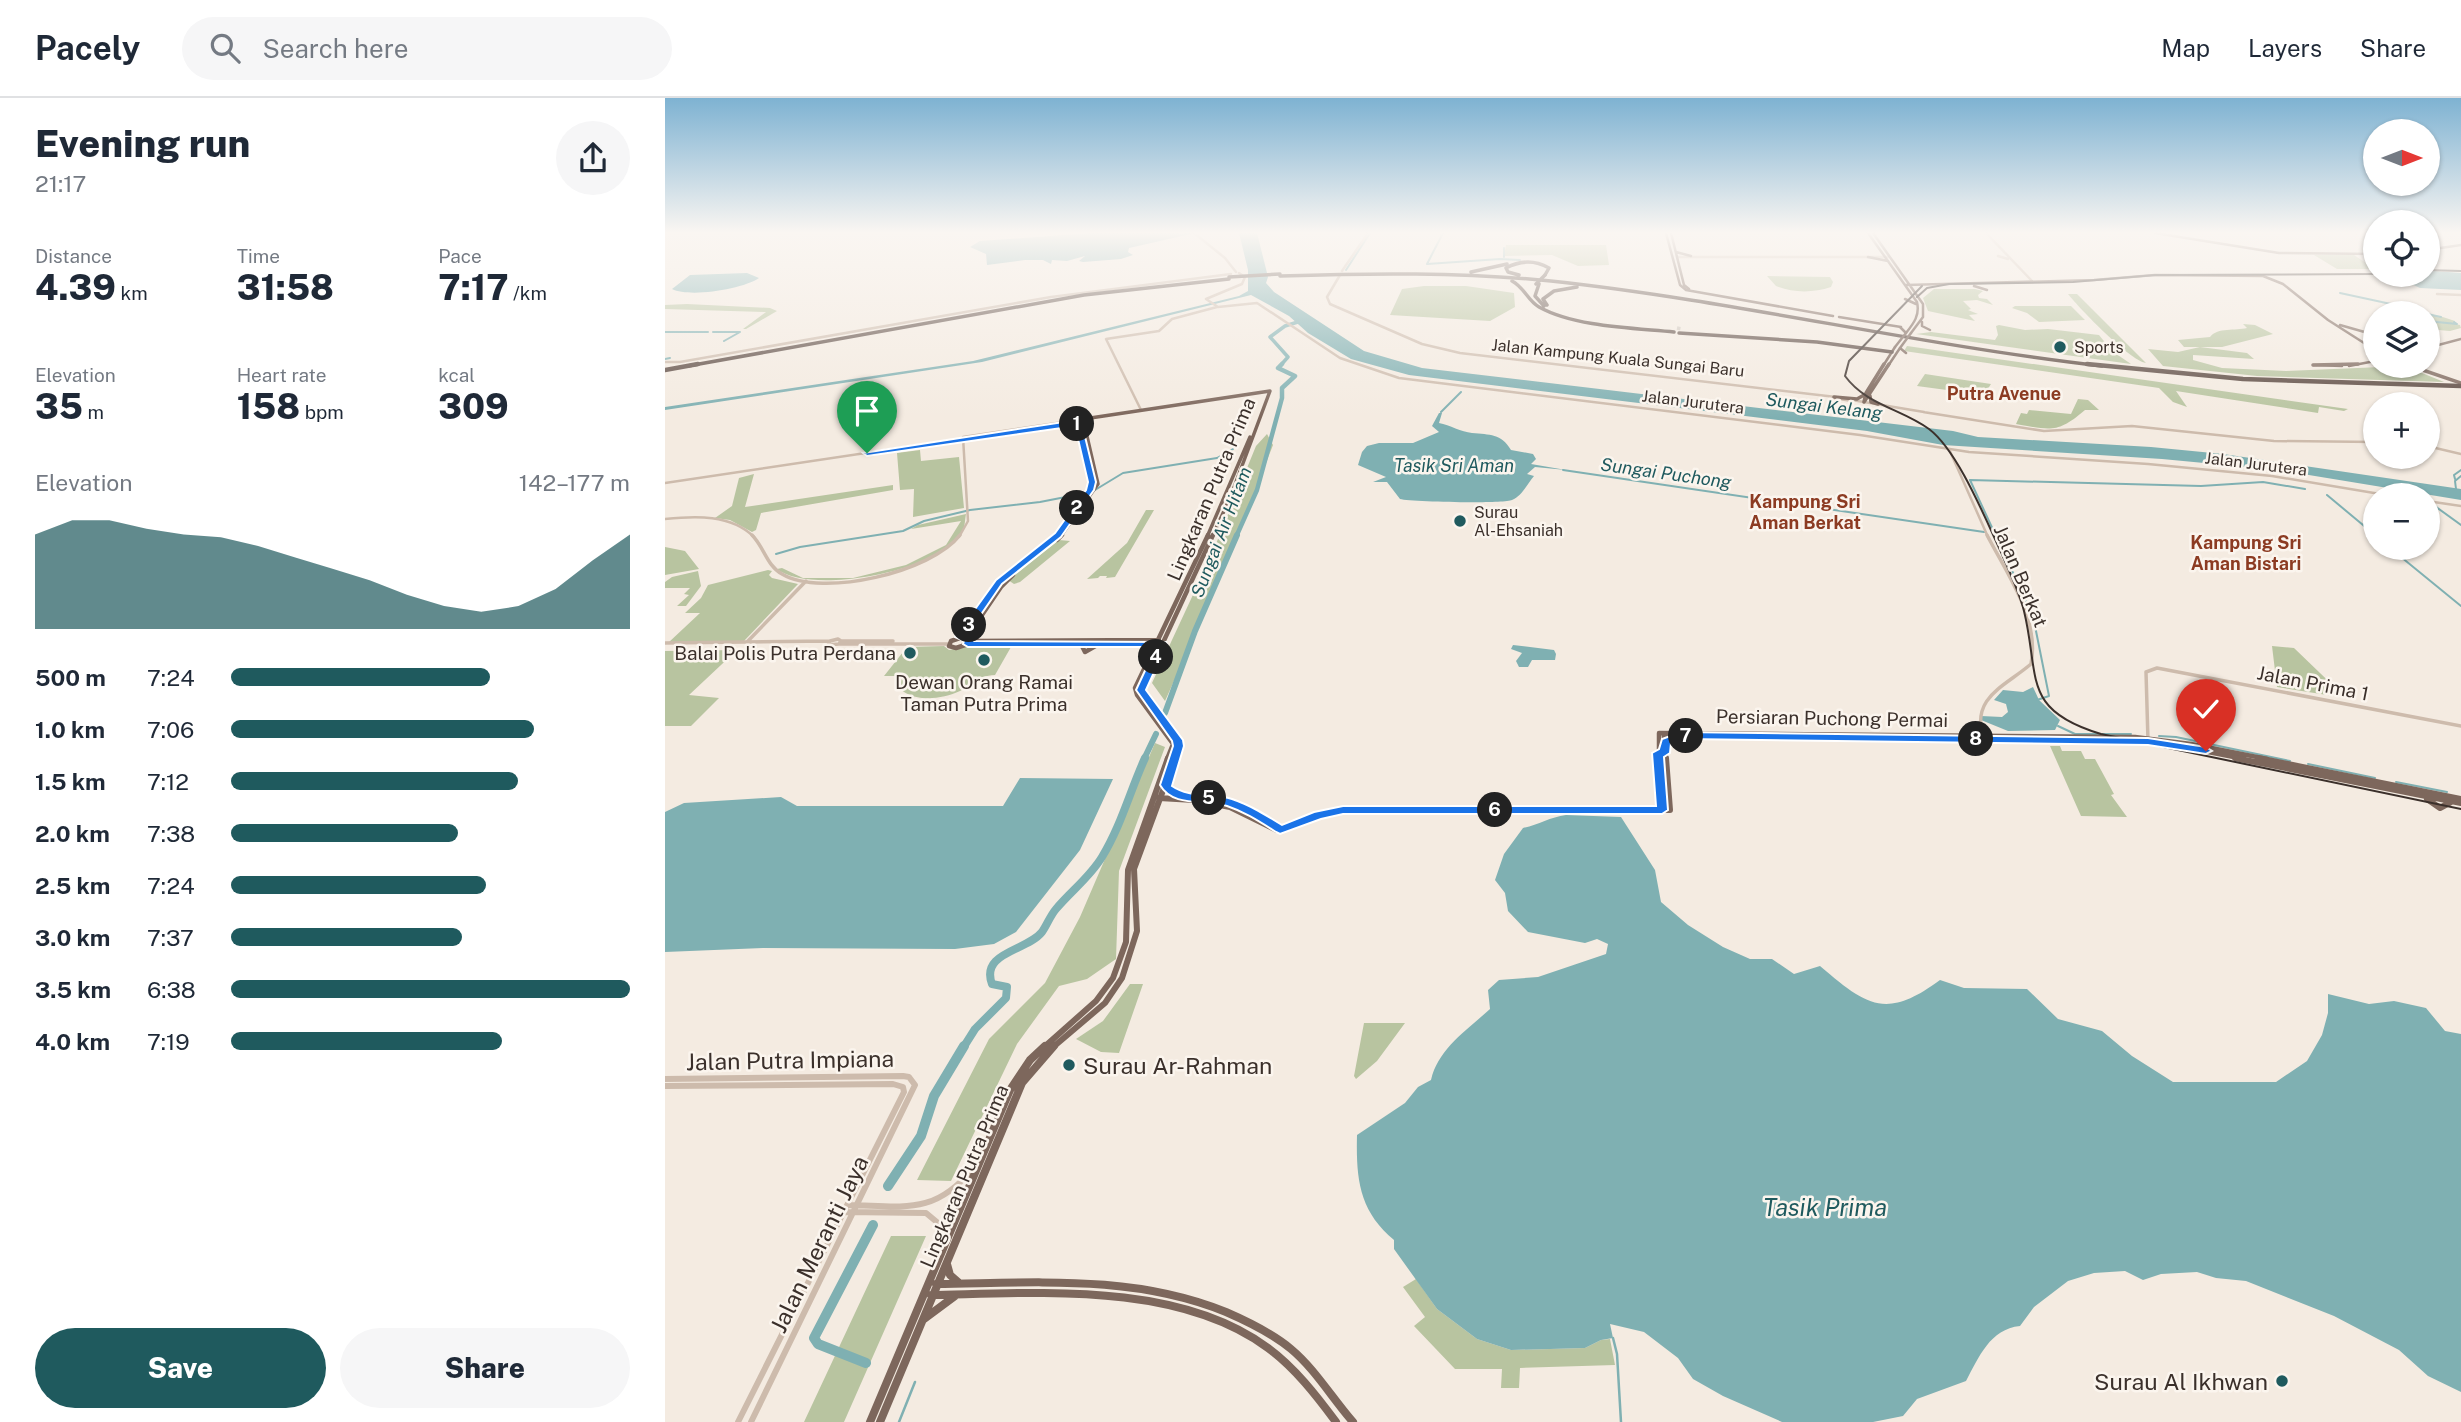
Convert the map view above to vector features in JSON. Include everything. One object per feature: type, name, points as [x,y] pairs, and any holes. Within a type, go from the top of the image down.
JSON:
[{"type":"highway","points":[[665,369],[1079,295]]},
{"type":"highway","points":[[1526,295],[1529,301],[1548,311],[1583,320],[1678,330]]},
{"type":"highway","points":[[1531,295],[1548,311]]},
{"type":"highway","points":[[1535,295],[1543,306],[1584,318],[1699,333],[1811,339],[1894,351]]},
{"type":"highway","points":[[1548,295],[1544,303],[1560,313]]},
{"type":"highway","points":[[1653,295],[2042,358],[2187,374],[2344,383],[2461,384]]},
{"type":"highway","points":[[1659,295],[2054,358],[2222,375],[2344,383]]},
{"type":"highway","points":[[1881,349],[1894,351]]},
{"type":"main road","points":[[1715,295],[1911,330],[1929,330],[1922,326],[1923,304],[1916,295]]},
{"type":"main road","points":[[1721,295],[1837,315]]},
{"type":"main road","points":[[1911,330],[1919,312],[1914,295]]},
{"type":"main road","points":[[2294,295],[2323,320],[2363,344]]},
{"type":"main road","points":[[2295,295],[2362,343]]},
{"type":"main road","points":[[1905,299],[1912,300],[1918,306]]},
{"type":"main road","points":[[1898,326],[1910,324],[1919,312]]},
{"type":"main road","points":[[1864,402],[1878,374],[1923,316]]},
{"type":"main road","points":[[2328,320],[2363,333]]},
{"type":"main road","points":[[2362,343],[2355,337],[2357,334],[2363,335]]},
{"type":"main road","points":[[2440,345],[2461,341]]},
{"type":"main road","points":[[2440,345],[2461,341]]},
{"type":"main road","points":[[1894,351],[1906,353],[1894,351]]},
{"type":"main road","points":[[2306,365],[2363,365]]},
{"type":"main road","points":[[2440,375],[2461,384]]},
{"type":"main road","points":[[1080,421],[1268,392]]},
{"type":"main road","points":[[1070,423],[1268,392]]},
{"type":"main road","name":"Lingkaran Putra Prima","points":[[870,1422],[947,1261],[1022,1083],[1052,1048],[1105,1003],[1122,978],[1137,931],[1134,869],[1156,811],[1158,797],[1166,785],[1179,746],[1178,740],[1141,690],[1227,496],[1268,392]]},
{"type":"main road","points":[[1835,398],[1857,399],[1869,393]]},
{"type":"main road","points":[[1869,393],[1870,401],[1878,404]]},
{"type":"main road","points":[[950,642],[955,648],[966,640],[998,591],[1062,536],[1092,491],[1080,421]]},
{"type":"main road","points":[[966,640],[999,582],[1058,535],[1092,491]]},
{"type":"main road","points":[[966,640],[1081,644],[1085,652],[1099,644],[1161,642]]},
{"type":"main road","points":[[950,642],[1161,642]]},
{"type":"main road","name":"Lingkaran Putra Prima","points":[[934,1284],[937,1266],[1010,1090],[1023,1069],[1044,1045],[1096,1001],[1113,978],[1126,942],[1128,870],[1158,797],[1173,744],[1137,695],[1135,688],[1161,642]]},
{"type":"main road","points":[[1158,797],[1176,797],[1230,807],[1252,816],[1271,829],[1280,830],[1318,815],[1343,810],[1669,810],[1662,735]]},
{"type":"main road","name":"Persiaran Puchong Permai","points":[[1662,735],[2147,737],[2461,801]]},
{"type":"main road","name":"Persiaran Puchong Permai","points":[[1662,735],[2147,737],[2417,794],[2440,807],[2461,801]]},
{"type":"main road","points":[[1662,751],[1671,738],[1681,736]]},
{"type":"main road","points":[[1166,785],[1176,797]]},
{"type":"main road","points":[[1156,811],[1176,797]]},
{"type":"main road","points":[[947,1261],[950,1275],[962,1284]]},
{"type":"main road","points":[[934,1284],[1139,1287],[1212,1307],[1247,1320],[1283,1342],[1304,1359],[1353,1422]]},
{"type":"main road","points":[[929,1295],[1135,1298],[1206,1318],[1241,1331],[1275,1353],[1293,1369],[1336,1422]]},
{"type":"main road","name":"Lingkaran Putra Prima","points":[[880,1422],[922,1321],[929,1295]]},
{"type":"main road","points":[[922,1321],[958,1295]]},
{"type":"street","points":[[665,362],[680,362],[1065,295]]},
{"type":"street","points":[[1215,295],[1207,297],[1215,305]]},
{"type":"street","name":"Jalan Kampung Kuala Sungai Baru","points":[[1329,295],[1327,299],[1336,308],[1410,339],[1460,353],[1825,396],[2044,431],[2132,426],[2274,442],[2363,442]]},
{"type":"street","name":"Jalan Jurutera","points":[[1141,410],[1106,339],[1161,330],[1172,319],[1215,305],[1255,303],[1311,343],[1346,360],[1399,377],[1860,435],[1949,449],[2272,476],[2363,491]]},
{"type":"street","points":[[1835,398],[1924,412]]},
{"type":"street","points":[[1864,402],[1889,407]]},
{"type":"street","points":[[665,483],[1080,421]]},
{"type":"street","points":[[963,438],[1070,423]]},
{"type":"street","points":[[665,519],[699,518],[736,524],[751,533],[783,576],[806,581],[834,582],[872,577],[928,559],[959,538],[966,528],[963,438]]},
{"type":"street","name":"Jalan Berkat","points":[[1949,449],[2019,598],[2030,627],[2034,649],[2031,664],[1999,690],[1979,713],[1983,738]]},
{"type":"street","points":[[2440,449],[2461,454]]},
{"type":"street","points":[[2440,503],[2461,506]]},
{"type":"street","points":[[746,643],[806,581]]},
{"type":"street","points":[[665,645],[950,642]]},
{"type":"street","name":"Jalan Prima 1","points":[[2147,737],[2146,672],[2157,668],[2461,726]]},
{"type":"street","name":"Jalan Putra Impiana","points":[[665,1079],[903,1076],[913,1081]]},
{"type":"street","name":"Jalan Meranti Jaya","points":[[751,1422],[914,1091],[913,1081]]},
{"type":"street","name":"Jalan Putra Impiana","points":[[665,1086],[894,1084],[903,1087]]},
{"type":"street","name":"Jalan Meranti Jaya","points":[[738,1422],[904,1092],[903,1087]]},
{"type":"street","points":[[846,1208],[858,1205],[921,1205],[939,1202],[958,1188],[982,1156]]},
{"type":"street","points":[[846,1208],[854,1212],[918,1213],[933,1217],[940,1231],[937,1266]]},
{"type":"green space","points":[[1399,295],[1514,295],[1515,307],[1490,321],[1390,315]]},
{"type":"green space","points":[[1927,295],[1978,295],[1979,298],[1987,299],[1993,305],[1977,300],[1963,301],[1971,309],[1968,310],[1978,314],[1969,315],[1975,321],[1928,311],[1923,298]]},
{"type":"green space","points":[[2069,295],[2078,295],[2146,363],[2128,353],[2093,322]]},
{"type":"green space","points":[[665,305],[770,308],[777,311],[743,329],[766,312],[665,309]]},
{"type":"green space","points":[[2071,306],[2085,320],[2039,322],[2027,313],[2012,308]]},
{"type":"green space","points":[[2440,316],[2460,325],[2461,328],[2440,330]]},
{"type":"green space","points":[[2243,324],[2255,325],[2273,334],[2222,347],[2184,347],[2178,340],[2210,337],[2222,331],[2247,328]]},
{"type":"green space","points":[[1996,326],[2025,330],[2048,329],[2099,335],[2112,351],[2131,364],[1916,334],[1931,332],[1995,340],[1998,335]]},
{"type":"green space","points":[[1907,346],[2348,409],[2344,411],[2319,407],[2318,413],[2176,391],[2187,407],[2173,402],[2159,388],[1904,351]]},
{"type":"green space","points":[[2200,347],[2247,353],[2254,359],[2193,355],[2193,360],[2222,368],[2286,371],[2363,368],[2363,378],[2434,378],[2444,382],[2257,376],[2163,366],[2148,349],[2178,352]]},
{"type":"green space","points":[[1925,374],[1991,384],[1984,395],[1917,386]]},
{"type":"green space","points":[[2078,399],[2088,400],[2099,410],[2085,410],[2060,427],[2046,429],[2016,424],[2021,413],[2027,414],[2029,410],[2071,414]]},
{"type":"green space","points":[[1267,434],[1273,445],[1230,556],[1165,701],[1152,683],[1211,556],[1256,446]]},
{"type":"green space","points":[[920,450],[921,461],[959,457],[964,508],[913,517],[914,489],[900,490],[897,453]]},
{"type":"green space","points":[[754,474],[745,507],[893,485],[893,490],[761,513],[756,530],[752,532],[730,520],[715,518],[732,506],[739,478]]},
{"type":"green space","points":[[1146,510],[1154,510],[1115,577],[1087,579],[1127,543]]},
{"type":"green space","points":[[966,514],[963,530],[951,545],[931,557],[905,567],[876,575],[846,579],[818,580],[794,577],[777,569],[782,568],[803,578],[853,578],[906,565],[946,545],[961,521],[911,529]]},
{"type":"green space","points":[[1059,540],[1070,541],[1020,582],[1014,584],[1008,580]]},
{"type":"green space","points":[[665,547],[685,551],[699,569],[665,575]]},
{"type":"green space","points":[[698,571],[701,586],[686,606],[677,606],[689,595],[684,594],[690,588],[665,588],[665,582],[672,577]]},
{"type":"green space","points":[[772,571],[769,575],[772,578],[798,584],[744,641],[668,643],[700,613],[685,613],[701,598],[708,585]]},
{"type":"green space","points":[[944,646],[949,650],[970,646],[1011,647],[995,675],[980,678],[960,691],[945,696],[914,696],[900,689],[902,676],[884,676],[907,647]]},
{"type":"green space","points":[[2272,646],[2294,648],[2346,698],[2277,687]]},
{"type":"green space","points":[[737,650],[689,695],[719,698],[691,726],[665,726],[665,651]]},
{"type":"green space","points":[[1155,743],[1165,747],[1119,871],[1116,959],[1087,979],[1059,986],[1017,1044],[951,1181],[917,1180],[989,1039],[1045,983],[1080,917]]},
{"type":"green space","points":[[2050,746],[2060,746],[2062,751],[2081,751],[2085,759],[2095,759],[2114,794],[2111,795],[2127,817],[2081,816]]},
{"type":"green space","points":[[1130,984],[1143,984],[1119,1053],[1101,1052],[1076,1039],[1103,1021]]},
{"type":"green space","points":[[1364,1023],[1405,1023],[1377,1061],[1356,1079],[1354,1076]]},
{"type":"green space","points":[[891,1236],[926,1236],[844,1422],[804,1422]]},
{"type":"green space","points":[[1416,1279],[1437,1309],[1477,1339],[1511,1350],[1585,1348],[1601,1340],[1610,1339],[1615,1365],[1520,1368],[1519,1388],[1501,1388],[1502,1369],[1455,1369],[1414,1326],[1425,1317],[1403,1287]]},
{"type":"water","points":[[1241,295],[1278,295],[1364,351],[1422,368],[1953,431],[1978,437],[2223,454],[2420,483],[2363,484],[2278,470],[2162,459],[1943,445],[1867,431],[1409,375],[1351,359],[1308,333],[1289,316],[1251,295],[982,362],[665,410],[665,407],[973,361]]},
{"type":"water","name":"Tasik Sri Aman","points":[[1439,413],[1442,413],[1439,423],[1468,432],[1495,436],[1503,440],[1511,450],[1533,454],[1536,459],[1531,464],[1566,470],[1535,467],[1527,474],[1534,476],[1522,493],[1512,500],[1438,502],[1400,499],[1387,482],[1373,482],[1386,477],[1358,465],[1367,446],[1379,443],[1413,443],[1439,432],[1432,426]]},
{"type":"water","points":[[2440,486],[2461,489],[2461,500],[2440,497]]},
{"type":"water","points":[[1513,645],[1554,650],[1555,660],[1532,660],[1528,667],[1519,667],[1516,661],[1522,653],[1511,649]]},
{"type":"water","points":[[2033,687],[2039,700],[2060,720],[2055,730],[2008,731],[1981,720],[1981,716],[2002,717],[2008,712],[2006,704],[1994,700],[2003,690],[2023,692]]},
{"type":"water","points":[[1020,778],[1113,779],[1080,850],[1016,932],[994,944],[955,949],[763,948],[665,952],[665,812],[684,803],[781,797],[797,806],[1003,806]]},
{"type":"water","name":"Tasik Prima","points":[[1566,815],[1621,817],[1655,870],[1661,902],[1688,925],[1723,947],[1750,959],[1772,959],[1794,974],[1820,966],[1851,991],[1877,1003],[1891,1004],[1905,1000],[1940,980],[1964,988],[2027,989],[2058,1019],[2102,1031],[2132,1056],[2173,1082],[2276,1082],[2307,1061],[2322,1035],[2328,1013],[2328,994],[2369,1004],[2394,1001],[2426,1008],[2445,1031],[2461,1034],[2461,1392],[2428,1376],[2399,1350],[2334,1316],[2246,1281],[2216,1278],[2197,1272],[2161,1274],[2143,1280],[2125,1271],[2094,1273],[2068,1281],[2034,1307],[2020,1326],[2001,1332],[1993,1338],[1966,1381],[1917,1399],[1903,1416],[1873,1422],[1782,1422],[1723,1396],[1693,1379],[1678,1358],[1644,1332],[1610,1324],[1613,1338],[1601,1340],[1585,1348],[1511,1350],[1477,1339],[1437,1309],[1394,1249],[1394,1240],[1373,1218],[1359,1180],[1357,1135],[1405,1103],[1418,1087],[1431,1080],[1447,1049],[1490,1009],[1488,990],[1499,980],[1538,977],[1606,954],[1608,944],[1597,939],[1585,943],[1528,932],[1508,911],[1505,893],[1495,880],[1504,854],[1523,828]]},
{"type":"waterway","points":[[2348,295],[2377,301]]},
{"type":"waterway","name":"Sungai Air Hitam","points":[[1280,366],[1288,357],[1270,337],[1285,326],[1301,321]]},
{"type":"waterway","points":[[2440,322],[2457,324],[2454,322]]},
{"type":"waterway","points":[[665,332],[708,332]]},
{"type":"waterway","points":[[713,332],[740,332],[724,341]]},
{"type":"waterway","points":[[665,359],[670,358]]},
{"type":"waterway","name":"Sungai Air Hitam","points":[[1236,537],[1257,490],[1282,398],[1282,388],[1295,376],[1278,368],[1280,366]]},
{"type":"waterway","name":"Sungai Puchong","points":[[1441,412],[1461,392]]},
{"type":"waterway","points":[[1095,490],[1123,473],[1217,458],[1233,449]]},
{"type":"waterway","name":"Sungai Puchong","points":[[1563,470],[1984,532]]},
{"type":"waterway","points":[[2455,479],[2454,475],[2461,470]]},
{"type":"waterway","points":[[2456,489],[2455,481],[2461,476]]},
{"type":"waterway","points":[[2037,700],[2049,696],[2033,616],[1970,480],[2201,486],[2263,482],[2305,489]]},
{"type":"waterway","points":[[776,554],[800,547],[903,531],[924,521],[970,510],[1040,502],[1086,493]]},
{"type":"waterway","points":[[2327,495],[2363,525]]},
{"type":"waterway","points":[[2440,510],[2461,525]]},
{"type":"waterway","name":"Sungai Air Hitam","points":[[1165,713],[1195,631],[1237,535]]},
{"type":"waterway","points":[[2405,560],[2461,606]]},
{"type":"waterway","name":"Sungai Puchong","points":[[2058,726],[2075,734],[2131,734]]},
{"type":"waterway","name":"Sungai Air Hitam","points":[[1144,759],[1156,734]]},
{"type":"waterway","name":"Sungai Puchong","points":[[2159,736],[2176,737],[2290,761]]},
{"type":"waterway","name":"Sungai Air Hitam","points":[[963,1048],[975,1029],[1006,998],[1007,987],[992,984],[990,973],[993,965],[999,958],[1042,932],[1056,909],[1097,864],[1115,833],[1145,758]]},
{"type":"waterway","name":"Sungai Puchong","points":[[2308,764],[2375,778]]},
{"type":"waterway","name":"Sungai Puchong","points":[[2396,782],[2447,792]]},
{"type":"waterway","name":"Sungai Air Hitam","points":[[888,1186],[921,1136],[934,1096],[964,1046]]},
{"type":"waterway","name":"Sungai Air Hitam","points":[[866,1363],[818,1344],[814,1338],[873,1225]]},
{"type":"waterway","points":[[1613,1338],[1617,1354],[1621,1422]]},
{"type":"waterway","name":"Sungai Air Hitam","points":[[899,1422],[915,1382]]},
{"type":"tunnel","points":[[1677,328],[1682,329]]},
{"type":"tram line","points":[[1913,295],[1849,361],[1845,376],[1863,394],[1929,429],[1950,453],[1979,504],[2017,589],[2029,634],[2038,688],[2057,714],[2075,725],[2101,734],[2461,809]]},
{"type":"place","name":"Sports","points":[[2060,347]]},
{"type":"place","name":"Surau Al-Ehsaniah","points":[[1460,521]]},
{"type":"place","name":"Balai Polis Putra Perdana","points":[[910,653]]},
{"type":"place","name":"Dewan Orang Ramai Taman Putra Prima","points":[[984,660]]},
{"type":"place","name":"Surau Ar-Rahman","points":[[1069,1065]]},
{"type":"place","name":"Surau Al Ikhwan","points":[[2282,1381]]},
{"type":"district","name":"Putra Avenue","points":[[2004,393]]},
{"type":"district","name":"Kampung Sri Aman Berkat","points":[[1805,511]]},
{"type":"district","name":"Kampung Sri Aman Bistari","points":[[2246,552]]},
{"type":"route","points":[[867,453],[1078,424],[1092,482],[1090,490],[1058,535],[999,582],[960,637],[967,637],[970,641],[968,644],[1162,644],[1141,690],[1178,740],[1179,746],[1166,785],[1177,795],[1227,802],[1255,813],[1280,830],[1318,815],[1343,810],[1662,810],[1658,753],[1665,753],[1666,741],[1681,736],[2148,741],[2206,751]]},
{"type":"water label","name":"Sungai Kelang","points":[[1824,406]]}]
